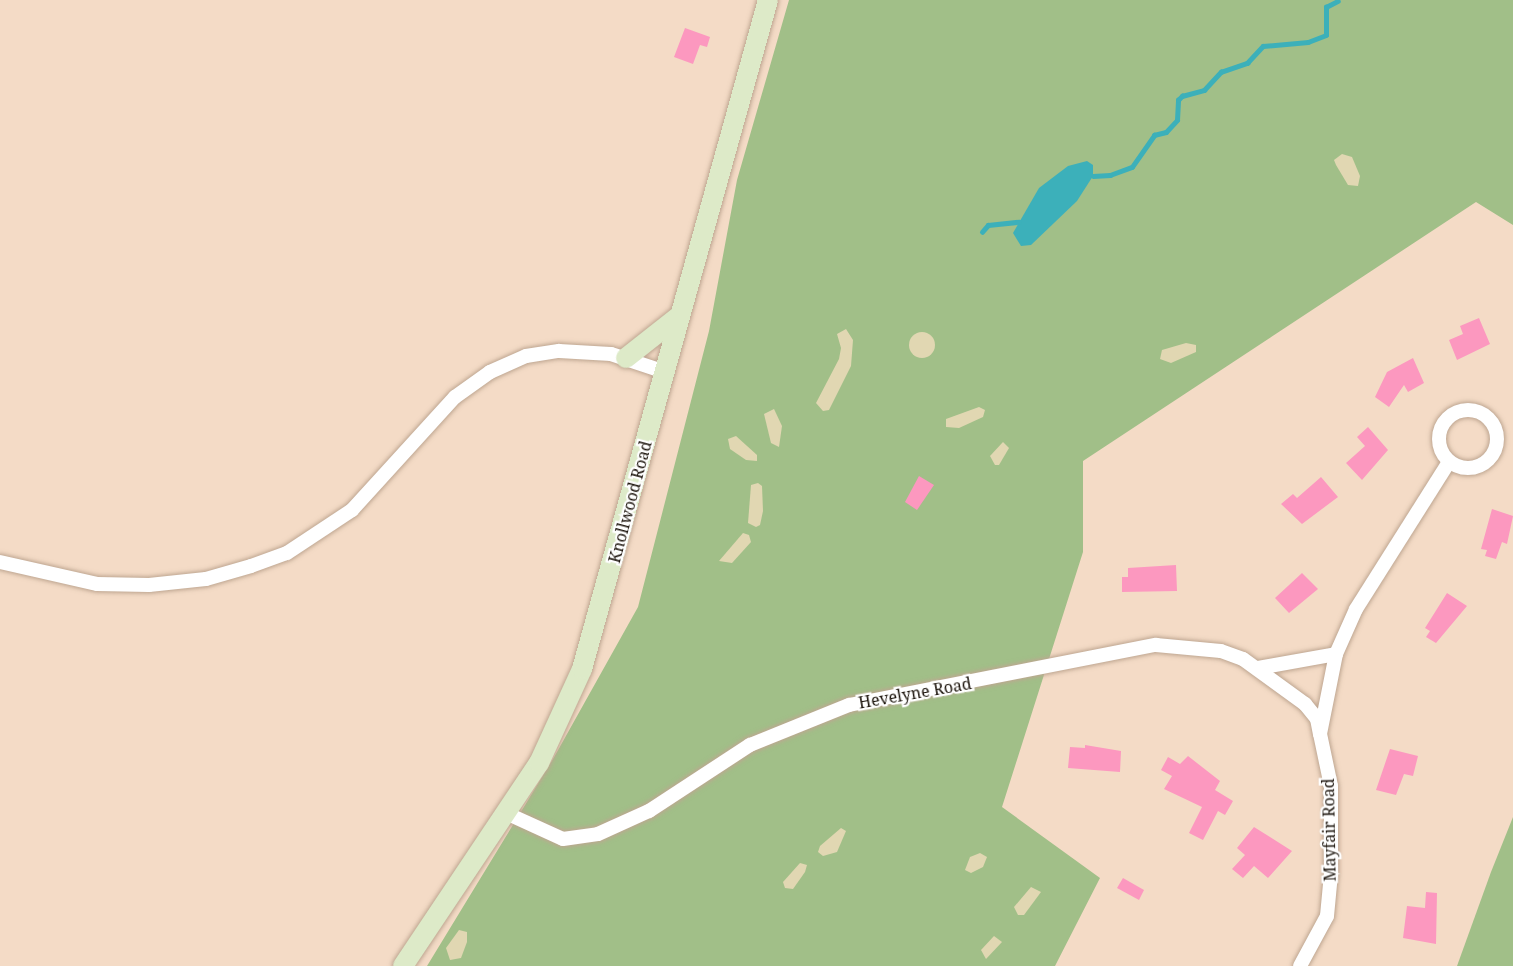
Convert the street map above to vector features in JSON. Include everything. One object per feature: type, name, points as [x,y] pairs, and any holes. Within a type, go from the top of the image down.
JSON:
[{"type":"main road","name":"Knollwood Road","points":[[403,966],[508,814],[539,763],[582,669],[768,0]]},
{"type":"main road","points":[[626,358],[662,334],[680,315]]},
{"type":"street","points":[[0,562],[97,584],[149,585],[206,579],[287,553],[352,510],[455,398],[490,372],[526,356],[559,351],[593,351],[626,358],[665,372]]},
{"type":"street","points":[[1474,411],[1490,420],[1497,438],[1496,447],[1485,463],[1467,468],[1449,462],[1440,445],[1442,427],[1448,419],[1455,413],[1474,411]]},
{"type":"street","name":"Mayfair Road","points":[[1300,966],[1322,931],[1331,874],[1331,786],[1320,734],[1336,654],[1356,609],[1449,462]]},
{"type":"street","name":"Hevelyne Road","points":[[508,814],[563,839],[598,834],[649,811],[723,761],[791,726],[849,705],[927,688],[963,685],[1156,645],[1221,651],[1258,668],[1305,704],[1317,719],[1320,734]]},
{"type":"street","points":[[1258,668],[1336,654]]},
{"type":"green space","points":[[789,0],[1513,0],[1513,225],[1476,202],[1083,461],[1083,552],[1002,807],[1100,878],[1055,966],[427,966],[553,759],[638,607],[709,331],[737,180]]},
{"type":"green space","points":[[1513,817],[1513,966],[1457,966],[1491,872]]},
{"type":"sand","points":[[1342,154],[1352,157],[1360,176],[1358,186],[1348,185],[1336,165],[1334,160]]},
{"type":"sand","points":[[846,329],[853,340],[851,366],[829,410],[823,411],[816,403],[839,359],[841,348],[837,334]]},
{"type":"sand","points":[[922,332],[931,336],[935,345],[931,354],[922,358],[913,354],[909,345],[913,336]]},
{"type":"sand","points":[[1186,343],[1196,345],[1196,352],[1171,363],[1160,359],[1162,350]]},
{"type":"sand","points":[[979,407],[985,410],[983,417],[959,428],[946,427],[946,419]]},
{"type":"sand","points":[[774,409],[782,426],[779,447],[771,443],[764,414]]},
{"type":"sand","points":[[736,436],[757,455],[757,461],[746,460],[730,449],[728,439]]},
{"type":"sand","points":[[1003,442],[1009,448],[999,465],[995,465],[990,456]]},
{"type":"sand","points":[[758,483],[762,486],[763,511],[760,525],[756,527],[748,523],[751,485]]},
{"type":"sand","points":[[743,533],[749,535],[751,542],[732,563],[719,561]]},
{"type":"sand","points":[[841,828],[846,831],[837,852],[823,856],[818,852],[820,846]]},
{"type":"sand","points":[[980,853],[987,857],[983,867],[971,873],[965,870],[970,857]]},
{"type":"sand","points":[[800,863],[807,865],[805,872],[793,889],[785,888],[783,882]]},
{"type":"sand","points":[[1031,887],[1041,892],[1024,915],[1018,915],[1014,907]]},
{"type":"sand","points":[[459,930],[467,932],[467,942],[461,958],[450,960],[446,948]]},
{"type":"sand","points":[[994,936],[1002,942],[986,959],[981,950]]},
{"type":"water","points":[[1087,161],[1093,165],[1093,176],[1077,201],[1031,245],[1021,246],[1013,233],[1039,188],[1068,166]]},
{"type":"building","points":[[685,28],[710,37],[707,47],[700,45],[693,64],[674,57]]},
{"type":"building","points":[[1479,318],[1490,344],[1457,360],[1449,340],[1463,334],[1460,326]]},
{"type":"building","points":[[1413,358],[1424,383],[1408,392],[1404,385],[1389,407],[1375,397],[1387,372]]},
{"type":"building","points":[[1368,427],[1388,450],[1362,480],[1346,463],[1365,446],[1357,437]]},
{"type":"building","points":[[919,476],[934,485],[917,510],[905,502]]},
{"type":"building","points":[[1321,477],[1338,497],[1302,524],[1281,504],[1293,494],[1297,498]]},
{"type":"building","points":[[1492,509],[1513,516],[1507,544],[1502,542],[1496,559],[1485,556],[1487,550],[1481,549]]},
{"type":"building","points":[[1176,565],[1177,591],[1122,592],[1122,577],[1128,577],[1128,568]]},
{"type":"building","points":[[1302,573],[1318,589],[1289,613],[1275,598]]},
{"type":"building","points":[[1447,593],[1467,606],[1436,643],[1426,637],[1430,631],[1425,628]]},
{"type":"building","points":[[1085,745],[1121,751],[1120,772],[1068,768],[1070,747],[1085,748]]},
{"type":"building","points":[[1390,749],[1418,756],[1413,776],[1404,774],[1396,795],[1376,790]]},
{"type":"building","points":[[1188,756],[1220,781],[1215,790],[1233,801],[1225,815],[1218,811],[1203,840],[1189,833],[1202,807],[1164,789],[1172,776],[1161,770],[1168,757],[1180,764]]},
{"type":"building","points":[[1254,827],[1292,851],[1268,878],[1254,866],[1243,878],[1232,869],[1245,855],[1237,848]]},
{"type":"building","points":[[1123,878],[1144,890],[1139,900],[1117,888]]},
{"type":"building","points":[[1426,892],[1437,893],[1436,944],[1403,938],[1407,906],[1425,908]]},
{"type":"waterway","points":[[1093,176],[1110,175],[1132,167],[1154,135],[1166,132],[1177,120],[1178,100],[1182,96],[1204,90],[1221,72],[1247,63],[1263,46],[1308,42],[1326,35],[1326,7],[1338,1]]},
{"type":"waterway","points":[[982,232],[988,225],[1019,222]]}]
